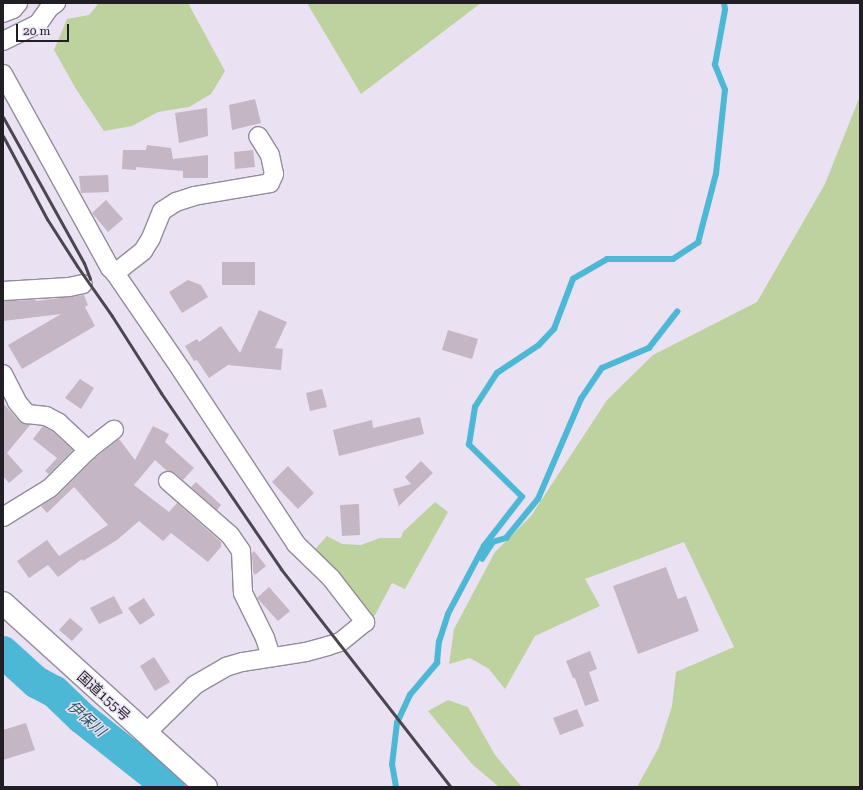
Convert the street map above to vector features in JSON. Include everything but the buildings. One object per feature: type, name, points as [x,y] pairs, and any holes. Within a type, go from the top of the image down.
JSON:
[{"type":"highway","name":"国道155号","points":[[3,603],[145,734],[206,787]]},
{"type":"street","points":[[3,13],[13,9],[18,3]]},
{"type":"street","points":[[3,41],[38,24],[49,8],[56,3]]},
{"type":"street","points":[[3,74],[81,219],[110,268],[116,272],[296,544],[331,578],[366,622],[340,642],[328,646],[242,662],[226,667],[195,685],[145,734]]},
{"type":"street","points":[[116,272],[143,252],[151,238],[162,212],[176,202],[194,196],[270,183],[274,174],[270,155],[258,136]]},
{"type":"street","points":[[3,291],[69,287],[83,284]]},
{"type":"street","points":[[3,374],[17,402],[27,414],[46,416],[59,423],[88,450]]},
{"type":"street","points":[[3,517],[50,488],[88,450],[114,430]]},
{"type":"street","points":[[168,481],[230,535],[241,551],[243,593],[265,638],[270,657]]},
{"type":"green space","points":[[99,3],[188,3],[225,71],[211,94],[189,107],[158,112],[132,126],[104,131],[76,89],[54,50],[67,19],[89,15]]},
{"type":"green space","points":[[307,3],[481,3],[361,94]]},
{"type":"green space","points":[[860,96],[860,787],[637,787],[659,747],[672,706],[676,672],[734,647],[684,542],[585,579],[600,606],[535,636],[505,689],[489,669],[470,658],[449,664],[454,629],[495,552],[531,516],[607,400],[653,355],[757,302],[825,184]]},
{"type":"green space","points":[[435,502],[448,512],[405,589],[392,583],[375,615],[365,622],[308,557],[327,536],[342,544],[361,545],[380,538],[401,538],[403,532]]},
{"type":"green space","points":[[448,700],[468,707],[495,755],[522,787],[499,787],[472,764],[428,711]]},
{"type":"waterway","points":[[396,787],[392,765],[397,723],[410,695],[437,663],[439,642],[448,614],[484,546],[522,497],[469,445],[475,407],[497,373],[539,345],[554,329],[573,279],[607,259],[673,259],[698,243],[716,174],[725,90],[715,65],[725,10],[724,3]]},
{"type":"waterway","points":[[482,559],[493,542],[506,538],[538,499],[581,399],[602,368],[649,348],[677,312]]},
{"type":"waterway","name":"伊保川","points":[[3,652],[36,682],[55,692],[82,718],[169,787]]},
{"type":"railway","points":[[3,117],[84,263],[90,279]]},
{"type":"railway","points":[[3,136],[47,219],[77,266],[112,316],[161,393],[281,569],[451,787]]}]
